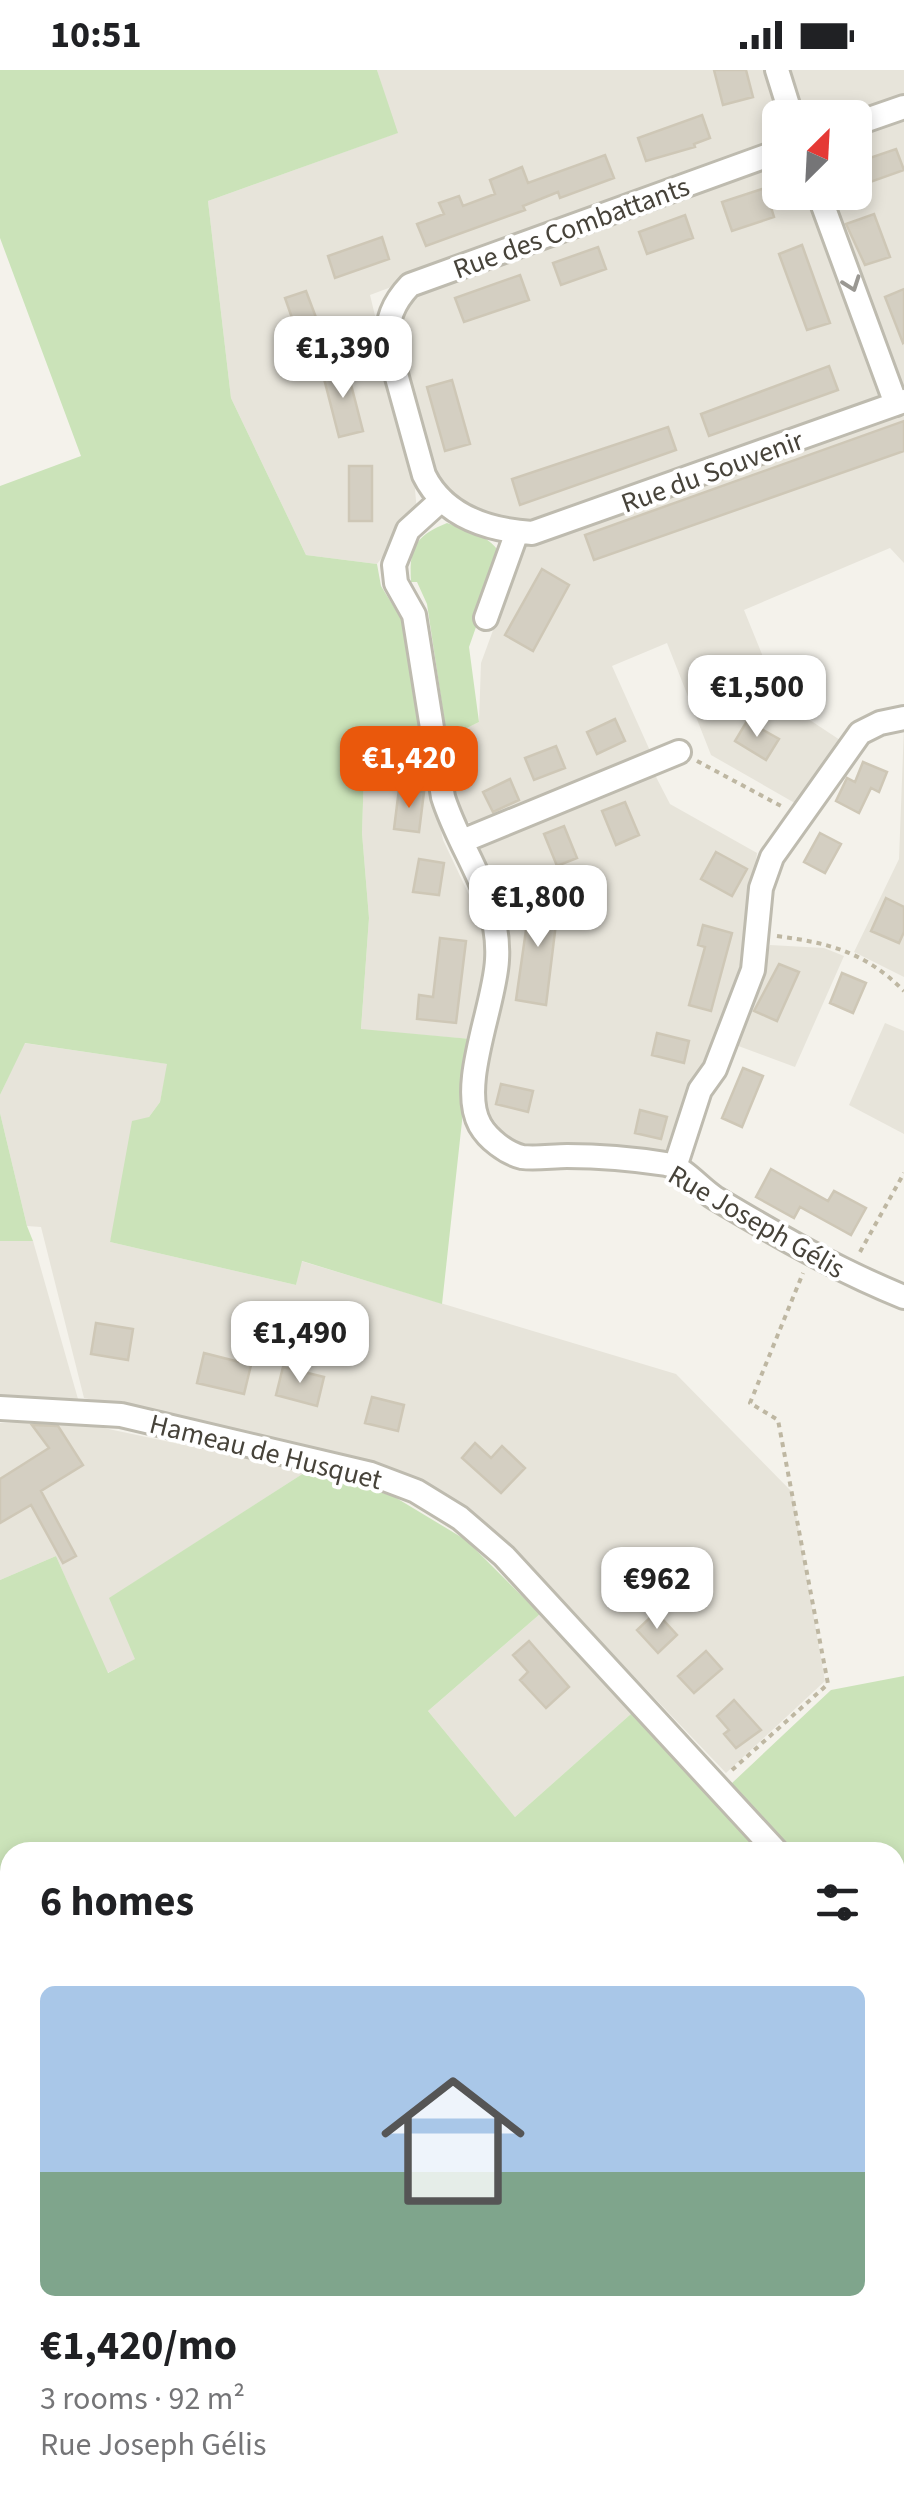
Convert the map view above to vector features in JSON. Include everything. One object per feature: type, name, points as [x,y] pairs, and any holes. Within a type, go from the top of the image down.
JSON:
[{"type":"street","points":[[777,70],[786,100]]},
{"type":"street","points":[[872,118],[904,107]]},
{"type":"street","name":"Rue des Combattants","points":[[440,501],[424,475],[387,330],[396,300],[410,284],[762,157]]},
{"type":"street","points":[[825,210],[900,403]]},
{"type":"street","name":"Rue du Souvenir","points":[[517,532],[558,526],[900,403]]},
{"type":"street","points":[[440,501],[485,525],[517,532],[486,618]]},
{"type":"street","name":"Rue Joseph Gélis","points":[[440,501],[408,530],[394,566],[396,583],[414,616],[443,797],[488,898],[497,959],[475,1075],[479,1123],[502,1148],[521,1156],[613,1158],[674,1168],[700,1189],[810,1255],[904,1296]]},
{"type":"street","points":[[674,1168],[700,1090],[715,1069],[747,985],[757,933],[760,888],[772,857],[860,733],[880,722],[904,718]]},
{"type":"street","points":[[465,840],[679,752]]},
{"type":"street","name":"Hameau de Husquet","points":[[0,1408],[82,1410],[318,1460],[416,1491],[460,1518],[504,1556],[768,1842]]},
{"type":"path","points":[[679,752],[801,816]]},
{"type":"path","points":[[757,933],[832,944],[889,976],[904,991]]},
{"type":"path","points":[[848,1273],[904,1173]]},
{"type":"path","points":[[716,1785],[828,1684],[778,1420],[750,1402],[810,1255]]},
{"type":"shaded area","points":[[377,70],[771,70],[780,100],[762,100],[762,148],[370,295],[414,478],[417,512],[377,564],[306,555],[231,398],[208,201],[397,133]]},
{"type":"shaded area","points":[[787,70],[904,70],[904,101],[872,112],[872,100],[795,100]]},
{"type":"shaded area","points":[[904,115],[904,390],[900,392],[832,210],[872,210],[872,127]]},
{"type":"shaded area","points":[[762,165],[762,210],[811,210],[883,400],[537,525],[497,522],[445,492],[426,456],[394,328],[421,285]]},
{"type":"shaded area","points":[[904,409],[904,563],[890,548],[744,610],[781,701],[843,742],[800,806],[711,755],[667,643],[612,666],[651,753],[481,825],[460,820],[447,738],[479,722],[481,663],[525,543]]},
{"type":"shaded area","points":[[904,727],[904,977],[854,952],[899,859]]},
{"type":"shaded area","points":[[422,740],[443,840],[481,920],[485,962],[471,1039],[361,1030],[369,918],[362,833],[365,742]]},
{"type":"shaded area","points":[[654,773],[670,804],[757,853],[743,969],[672,1160],[514,1146],[485,1109],[484,1064],[507,950],[475,844]]},
{"type":"shaded area","points":[[770,945],[824,948],[844,956],[795,1067],[733,1044]]},
{"type":"shaded area","points":[[885,1023],[904,1031],[904,1134],[849,1105]]},
{"type":"shaded area","points":[[24,1043],[168,1064],[160,1102],[149,1117],[110,1242],[296,1285],[301,1261],[676,1374],[792,1492],[825,1681],[726,1773],[526,1563],[452,1502],[372,1463],[84,1398],[41,1227],[27,1226],[0,1113],[0,1095]]},
{"type":"shaded area","points":[[0,1241],[33,1241],[78,1399],[0,1401]]},
{"type":"shaded area","points":[[66,1420],[307,1471],[110,1598],[136,1659],[107,1673],[56,1556],[0,1580],[0,1423]]},
{"type":"shaded area","points":[[540,1614],[632,1713],[515,1817],[428,1711]]},
{"type":"green space","points":[[0,70],[377,70],[398,133],[208,201],[231,398],[306,555],[377,564],[381,586],[402,620],[422,740],[365,742],[362,833],[369,918],[361,1029],[471,1039],[442,1304],[302,1261],[296,1285],[110,1242],[132,1121],[149,1117],[160,1102],[167,1064],[25,1043],[0,1095],[0,486],[81,456],[0,238]]},
{"type":"green space","points":[[447,523],[485,539],[501,556],[469,647],[479,722],[447,738],[427,604],[417,582],[411,582],[411,570],[413,552],[421,538]]},
{"type":"green space","points":[[0,1113],[27,1226],[33,1241],[0,1241]]},
{"type":"green space","points":[[307,1471],[393,1496],[466,1540],[540,1614],[428,1711],[515,1817],[632,1713],[756,1842],[0,1842],[0,1580],[56,1556],[108,1673],[135,1659],[109,1598]]},
{"type":"green space","points":[[904,1676],[904,1842],[785,1842],[731,1784],[831,1690]]},
{"type":"building","points":[[714,70],[746,70],[753,97],[723,105]]},
{"type":"building","points":[[702,115],[710,138],[694,144],[695,147],[646,161],[638,138]]},
{"type":"building","points":[[896,149],[904,170],[872,181],[872,157]]},
{"type":"building","points":[[605,155],[614,178],[560,198],[558,192],[523,206],[525,210],[426,246],[417,224],[444,214],[439,203],[459,196],[463,206],[495,194],[490,180],[522,167],[528,183]]},
{"type":"building","points":[[762,189],[762,210],[772,210],[774,217],[732,231],[722,202]]},
{"type":"building","points":[[874,214],[890,257],[865,265],[846,224]]},
{"type":"building","points":[[685,215],[693,238],[647,254],[639,232]]},
{"type":"building","points":[[382,237],[389,259],[335,278],[328,256]]},
{"type":"building","points":[[802,245],[830,323],[807,330],[779,254]]},
{"type":"building","points":[[598,247],[606,269],[561,285],[553,263]]},
{"type":"building","points":[[520,275],[529,300],[464,322],[455,298]]},
{"type":"building","points":[[904,289],[904,342],[903,343],[885,297]]},
{"type":"building","points":[[306,291],[326,344],[304,352],[285,298]]},
{"type":"building","points":[[346,365],[363,431],[339,437],[322,371]]},
{"type":"building","points":[[829,366],[838,390],[709,436],[701,414]]},
{"type":"building","points":[[452,380],[470,444],[445,451],[427,387]]},
{"type":"building","points":[[904,421],[904,451],[594,560],[585,535]]},
{"type":"building","points":[[668,427],[676,450],[520,505],[512,479]]},
{"type":"building","points":[[349,466],[372,466],[372,521],[349,521]]},
{"type":"building","points":[[542,569],[569,585],[533,651],[505,635]]},
{"type":"building","points":[[727,669],[735,689],[705,702],[697,682]]},
{"type":"building","points":[[615,719],[625,741],[597,754],[587,732]]},
{"type":"building","points":[[747,721],[779,739],[766,760],[735,741]]},
{"type":"building","points":[[556,746],[565,768],[534,780],[525,758]]},
{"type":"building","points":[[863,762],[887,772],[879,792],[871,788],[859,813],[836,801],[847,778],[855,782]]},
{"type":"building","points":[[510,779],[519,800],[493,812],[483,792]]},
{"type":"building","points":[[399,789],[424,792],[419,832],[394,829]]},
{"type":"building","points":[[625,802],[639,835],[616,845],[602,811]]},
{"type":"building","points":[[564,826],[577,858],[557,866],[544,834]]},
{"type":"building","points":[[820,833],[841,844],[825,873],[804,862]]},
{"type":"building","points":[[716,852],[747,869],[732,896],[701,879]]},
{"type":"building","points":[[419,859],[444,863],[439,895],[413,892]]},
{"type":"building","points":[[531,895],[559,899],[546,1005],[516,1000]]},
{"type":"building","points":[[886,898],[904,907],[904,932],[899,943],[871,931]]},
{"type":"building","points":[[703,925],[732,933],[711,1011],[689,1005],[705,947],[698,945]]},
{"type":"building","points":[[440,938],[466,941],[456,1023],[417,1019],[419,995],[433,997]]},
{"type":"building","points":[[779,964],[799,972],[777,1021],[754,1011]]},
{"type":"building","points":[[842,973],[866,983],[853,1013],[830,1003]]},
{"type":"building","points":[[657,1033],[689,1041],[684,1063],[652,1055]]},
{"type":"building","points":[[743,1068],[763,1076],[742,1127],[722,1118]]},
{"type":"building","points":[[501,1084],[533,1091],[528,1112],[496,1104]]},
{"type":"building","points":[[640,1110],[667,1117],[661,1139],[635,1133]]},
{"type":"building","points":[[771,1169],[828,1201],[834,1191],[866,1208],[851,1235],[800,1207],[794,1218],[756,1197]]},
{"type":"building","points":[[96,1323],[133,1329],[128,1360],[91,1354]]},
{"type":"building","points":[[204,1353],[251,1365],[244,1394],[197,1383]]},
{"type":"building","points":[[283,1367],[324,1377],[317,1406],[276,1395]]},
{"type":"building","points":[[372,1397],[404,1405],[398,1431],[365,1423]]},
{"type":"building","points":[[32,1425],[58,1426],[83,1465],[41,1491],[76,1556],[63,1563],[31,1505],[0,1523],[0,1479],[49,1448]]},
{"type":"building","points":[[475,1443],[491,1458],[502,1446],[525,1468],[501,1493],[462,1458]]},
{"type":"building","points":[[656,1612],[677,1635],[658,1653],[637,1630]]},
{"type":"building","points":[[529,1641],[569,1687],[546,1708],[520,1680],[528,1672],[513,1655]]},
{"type":"building","points":[[706,1651],[722,1669],[694,1693],[678,1676]]},
{"type":"building","points":[[734,1700],[761,1730],[736,1748],[724,1734],[729,1730],[717,1716]]}]
